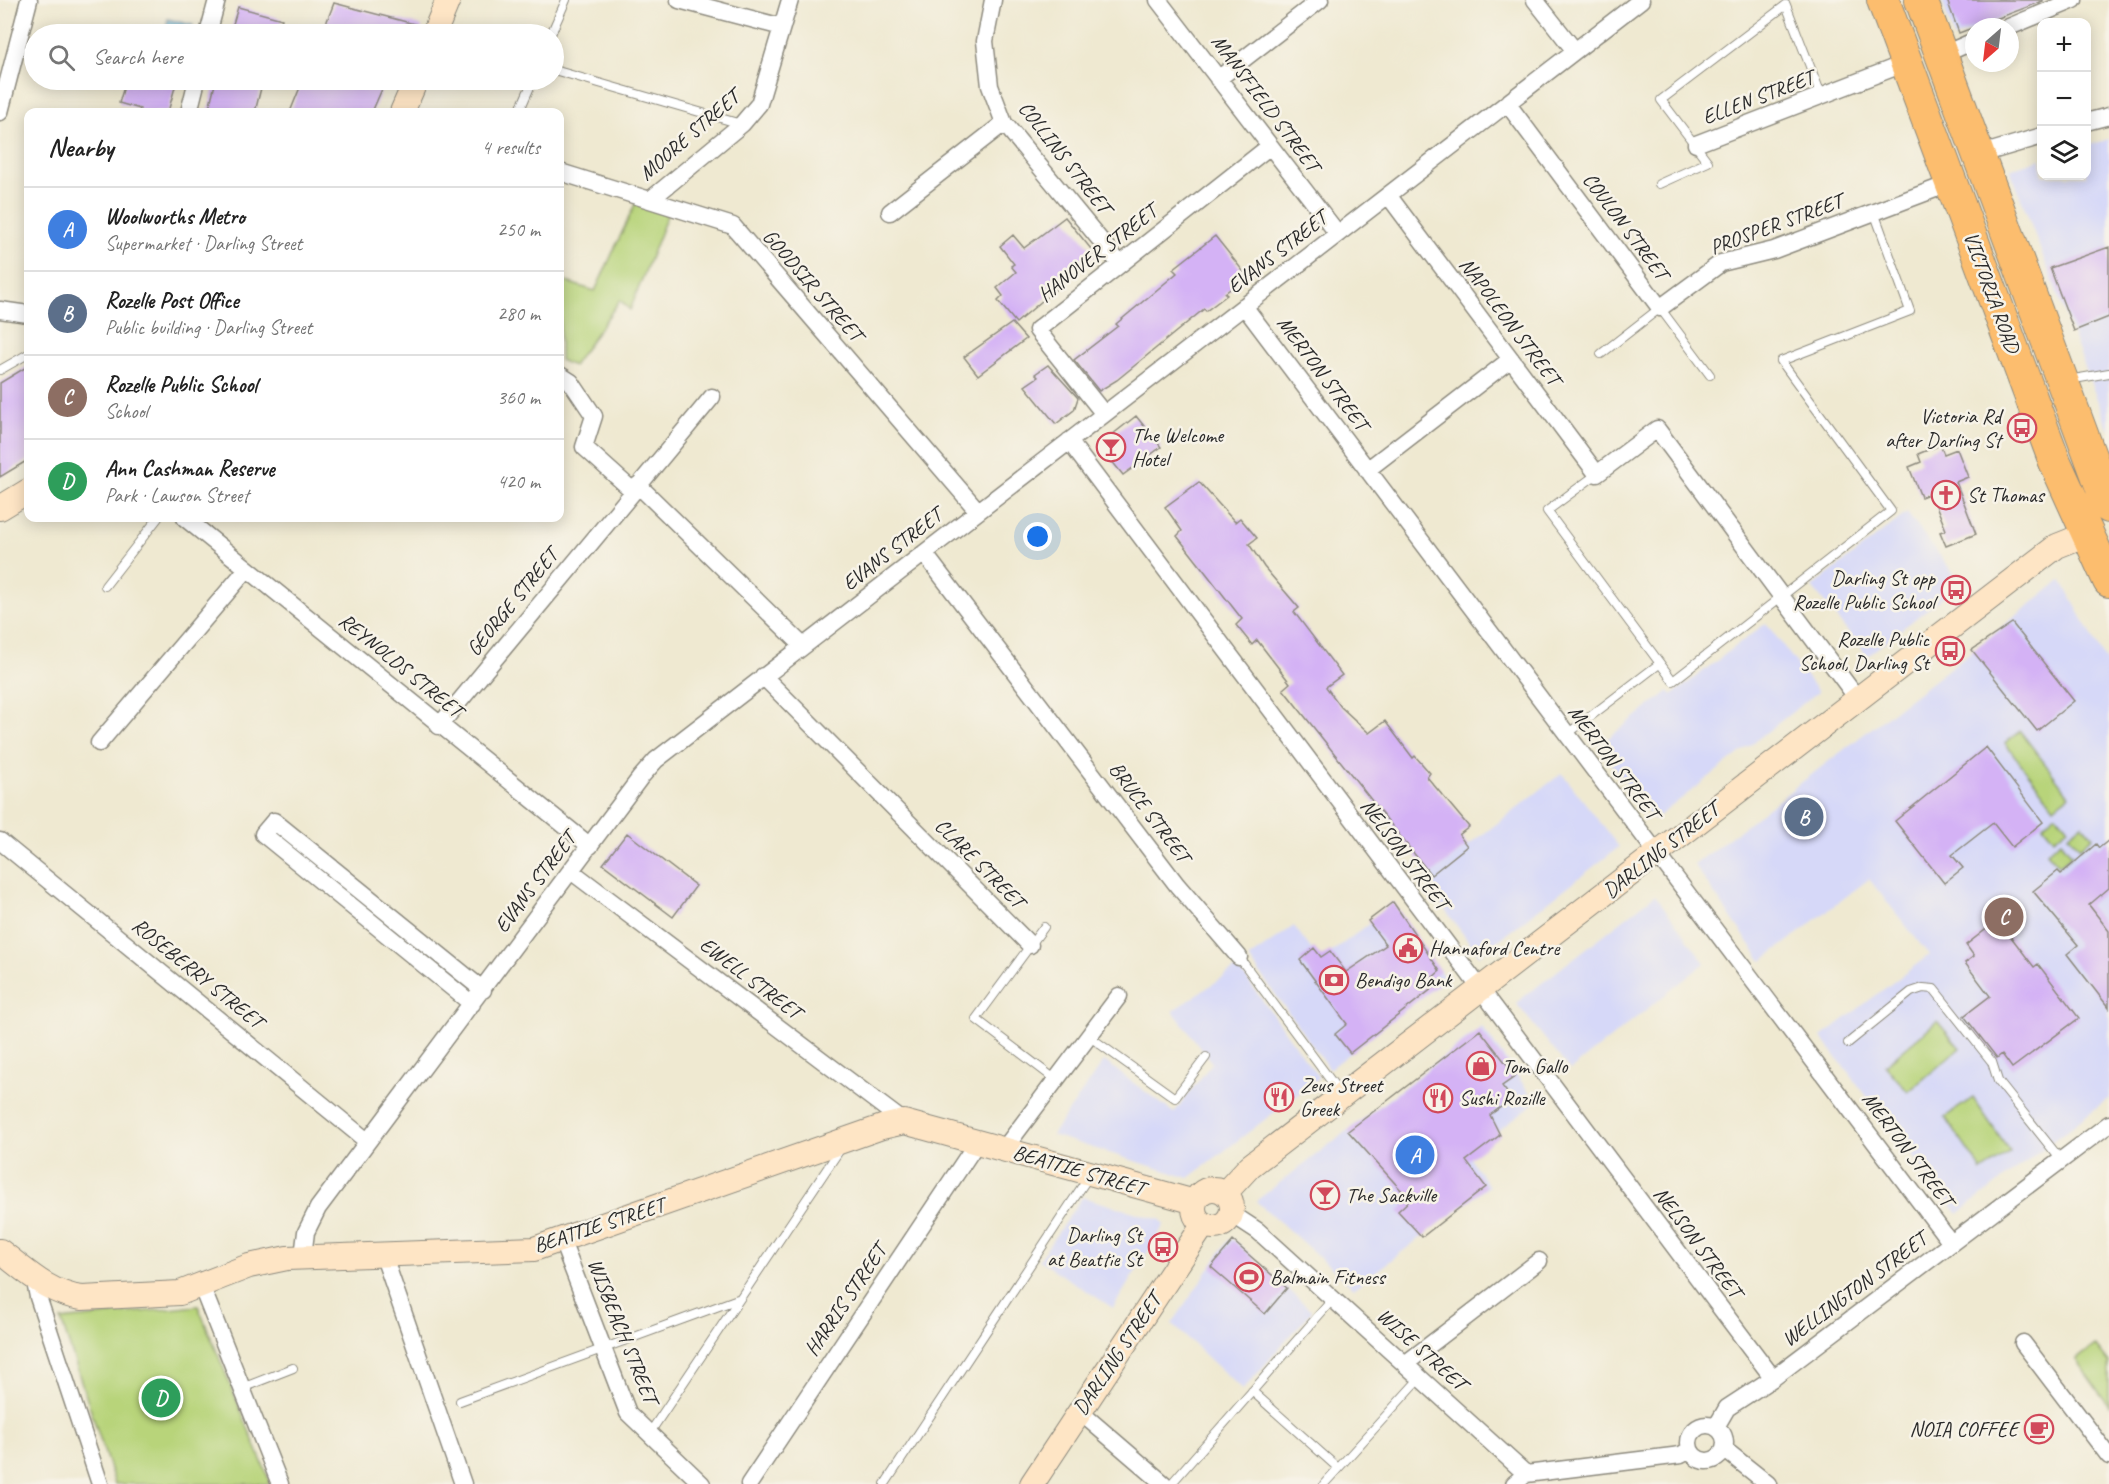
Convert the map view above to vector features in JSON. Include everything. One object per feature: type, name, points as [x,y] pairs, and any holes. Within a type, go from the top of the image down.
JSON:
[{"type":"highway","name":"VICTORIA ROAD","points":[[1882,0],[2055,462],[2098,529],[2109,581]]},
{"type":"highway","name":"VICTORIA ROAD","points":[[1922,0],[2109,507]]},
{"type":"street","points":[[0,112],[29,0]]},
{"type":"street","points":[[211,24],[217,0]]},
{"type":"street","points":[[438,24],[448,0]]},
{"type":"street","points":[[679,0],[782,27]]},
{"type":"street","name":"MOORE STREET","points":[[650,200],[742,124],[759,104],[790,0]]},
{"type":"street","name":"COLLINS STREET","points":[[993,0],[985,41],[990,86],[1004,123],[1120,264]]},
{"type":"street","name":"MANSFIELD STREET","points":[[1158,0],[1338,234]]},
{"type":"street","points":[[1218,78],[1320,0]]},
{"type":"street","points":[[1535,0],[1575,51]]},
{"type":"street","name":"EVANS STREET","points":[[303,1256],[306,1232],[313,1216],[640,778],[656,760],[1641,0]]},
{"type":"street","points":[[2019,23],[2074,0]]},
{"type":"street","points":[[1942,55],[1965,45]]},
{"type":"street","name":"ELLEN STREET","points":[[1696,144],[1906,63]]},
{"type":"street","points":[[190,108],[194,90]]},
{"type":"street","points":[[404,108],[412,90]]},
{"type":"street","name":"COULON STREET","points":[[1507,103],[1660,308]]},
{"type":"street","points":[[2091,121],[2109,116]]},
{"type":"street","points":[[890,212],[1004,123]]},
{"type":"street","points":[[1978,155],[2037,137]]},
{"type":"street","name":"HANOVER STREET","points":[[1104,414],[1037,330],[1270,146]]},
{"type":"street","name":"GOODSIR STREET","points":[[564,173],[733,226],[978,511]]},
{"type":"street","name":"PROSPER STREET","points":[[1660,308],[1721,263],[1774,250],[1951,183]]},
{"type":"street","name":"NAPOLEON STREET","points":[[1388,195],[1597,474]]},
{"type":"street","name":"MERTON STREET","points":[[1244,306],[1951,1243]]},
{"type":"street","points":[[0,310],[24,313]]},
{"type":"street","points":[[1367,470],[1511,359]]},
{"type":"street","points":[[564,378],[571,382],[594,416],[584,447],[636,488],[803,646]]},
{"type":"street","name":"GEORGE STREET","points":[[439,726],[712,397]]},
{"type":"street","points":[[1597,474],[1657,429],[1857,698]]},
{"type":"street","name":"NELSON STREET","points":[[1069,441],[1773,1378]]},
{"type":"street","points":[[0,507],[24,493]]},
{"type":"street","name":"REYNOLDS STREET","points":[[190,522],[590,846]]},
{"type":"street","name":"DARLING STREET","points":[[1229,1203],[1250,1166],[2057,546],[2098,529]]},
{"type":"street","name":"BRUCE STREET","points":[[924,553],[1177,885],[1239,957]]},
{"type":"street","points":[[99,743],[247,569]]},
{"type":"street","name":"CLARE STREET","points":[[763,676],[1030,945]]},
{"type":"street","points":[[472,1004],[263,834],[274,822],[374,900],[483,990]]},
{"type":"street","name":"ROSEBERRY STREET","points":[[0,841],[367,1141]]},
{"type":"street","name":"EWELL STREET","points":[[571,871],[904,1122]]},
{"type":"street","points":[[362,915],[374,900]]},
{"type":"street","points":[[1004,1149],[1119,996]]},
{"type":"street","name":"BEATTIE STREET","points":[[0,1251],[58,1292],[82,1298],[163,1295],[201,1285],[267,1260],[303,1256],[520,1250],[562,1241],[882,1126],[904,1122],[1195,1202]]},
{"type":"street","name":"WELLINGTON STREET","points":[[1716,1427],[1727,1408],[1773,1378],[2109,1124]]},
{"type":"street","name":"HARRIS STREET","points":[[749,1484],[978,1141]]},
{"type":"street","points":[[1214,1188],[1229,1203],[1221,1226],[1204,1224],[1196,1215],[1195,1202],[1208,1189],[1214,1188]]},
{"type":"street","name":"WISE STREET","points":[[1229,1203],[1420,1378],[1520,1479]]},
{"type":"street","name":"DARLING STREET","points":[[1032,1484],[1204,1224]]},
{"type":"street","name":"WISBEACH STREET","points":[[562,1241],[628,1413],[702,1484]]},
{"type":"street","points":[[383,1254],[463,1484]]},
{"type":"street","points":[[1405,1364],[1539,1261]]},
{"type":"street","points":[[34,1277],[38,1297],[100,1484]]},
{"type":"street","points":[[201,1285],[280,1484]]},
{"type":"street","points":[[2023,1343],[2109,1456]]},
{"type":"street","points":[[1079,1411],[1164,1484]]},
{"type":"street","points":[[1704,1425],[1716,1427],[1724,1436],[1724,1449],[1716,1459],[1704,1462],[1689,1450],[1688,1439],[1694,1429],[1704,1425]]},
{"type":"street","points":[[1724,1449],[1768,1484]]},
{"type":"street","points":[[1520,1479],[1681,1455],[1689,1450]]},
{"type":"lane","points":[[555,24],[566,0]]},
{"type":"lane","points":[[1696,144],[1661,100],[1786,5],[1822,97]]},
{"type":"lane","points":[[564,73],[742,124]]},
{"type":"lane","points":[[521,108],[529,90]]},
{"type":"lane","name":"ELLEN STREET","points":[[1659,184],[1708,162],[1696,144]]},
{"type":"lane","points":[[1597,474],[1547,511],[1673,681],[1891,511],[1781,361],[1910,311],[1874,212]]},
{"type":"lane","name":"PROSPER STREET","points":[[1601,354],[1660,308]]},
{"type":"lane","name":"COULON STREET","points":[[1660,308],[1710,375]]},
{"type":"lane","points":[[0,370],[24,356]]},
{"type":"lane","points":[[2061,381],[2109,373]]},
{"type":"lane","points":[[105,586],[155,522]]},
{"type":"lane","points":[[1566,735],[1659,664]]},
{"type":"lane","points":[[1044,927],[976,1019],[1056,1080]]},
{"type":"lane","name":"BRUCE STREET","points":[[1239,957],[1342,1096]]},
{"type":"lane","points":[[1848,1043],[1911,992],[1923,988],[1934,989],[1992,1062],[1998,1081],[2061,1160]]},
{"type":"lane","points":[[1090,1037],[1174,1098],[1206,1057]]},
{"type":"lane","points":[[650,1434],[848,1138]]},
{"type":"lane","points":[[885,1484],[1090,1173]]},
{"type":"lane","points":[[460,1401],[604,1346],[739,1299]]},
{"type":"lane","points":[[1171,1484],[1333,1299]]},
{"type":"lane","points":[[242,1388],[293,1368]]},
{"type":"lane","points":[[1324,1484],[1420,1378]]},
{"type":"lane","points":[[1252,1391],[1338,1468]]},
{"type":"shaded area","points":[[1942,0],[2047,0],[2002,18],[1965,18],[1965,34],[1954,38]]},
{"type":"shaded area","points":[[2109,139],[2109,431],[2010,169],[2037,160],[2037,180],[2091,180],[2091,145]]},
{"type":"shaded area","points":[[1907,513],[1961,583],[1867,656],[1812,587]]},
{"type":"shaded area","points":[[2061,580],[2109,666],[2109,1098],[1958,1214],[1821,1037],[1929,955],[1869,879],[1762,961],[1694,865]]},
{"type":"shaded area","points":[[1766,623],[1818,692],[1654,820],[1598,746],[1669,691],[1672,695]]},
{"type":"shaded area","points":[[1562,773],[1619,847],[1479,955],[1423,881]]},
{"type":"shaded area","points":[[1655,895],[1705,963],[1570,1070],[1516,1003]]},
{"type":"shaded area","points":[[1390,908],[1446,979],[1329,1069],[1249,958],[1294,926],[1320,961]]},
{"type":"shaded area","points":[[1238,967],[1319,1078],[1189,1178],[1052,1135],[1104,1061],[1174,1113],[1212,1063],[1173,1011]]},
{"type":"shaded area","points":[[1482,1027],[1536,1102],[1467,1154],[1489,1186],[1354,1288],[1256,1201]]},
{"type":"shaded area","points":[[1082,1197],[1161,1220],[1164,1225],[1113,1308],[1039,1260]]},
{"type":"shaded area","points":[[1233,1239],[1312,1311],[1243,1390],[1172,1324],[1228,1241]]},
{"type":"green space","points":[[637,200],[668,213],[630,310],[620,300],[573,366],[564,362],[564,281],[595,291]]},
{"type":"green space","points":[[2020,731],[2069,795],[2054,807],[2005,743]]},
{"type":"green space","points":[[2056,814],[2068,828],[2054,839],[2043,825]]},
{"type":"green space","points":[[2082,824],[2093,837],[2080,848],[2068,835]]},
{"type":"green space","points":[[2061,841],[2072,855],[2059,866],[2047,852]]},
{"type":"green space","points":[[1937,1021],[1960,1048],[1908,1092],[1885,1065]]},
{"type":"green space","points":[[1973,1098],[2010,1152],[1982,1171],[1945,1117]]},
{"type":"green space","points":[[198,1306],[271,1484],[115,1484],[61,1320]]},
{"type":"green space","points":[[2095,1345],[2109,1363],[2109,1406],[2076,1360]]},
{"type":"water","points":[[168,19],[189,24],[167,24]]},
{"type":"building","points":[[1947,0],[2043,0],[1998,18],[1965,18],[1965,31],[1959,33]]},
{"type":"building","points":[[334,3],[414,24],[326,24]]},
{"type":"building","points":[[238,7],[282,19],[280,24],[233,24]]},
{"type":"building","points":[[123,90],[174,90],[169,108],[136,108],[119,103]]},
{"type":"building","points":[[214,90],[260,90],[256,108],[209,108]]},
{"type":"building","points":[[299,90],[382,90],[374,108],[292,108]]},
{"type":"building","points":[[1065,217],[1096,255],[1054,287],[1056,289],[1016,323],[998,301],[1003,296],[997,288],[1016,272],[1011,266],[1014,264],[1000,246],[1013,235],[1024,248]]},
{"type":"building","points":[[1215,236],[1247,276],[1225,293],[1227,295],[1206,311],[1204,309],[1117,380],[1099,391],[1074,360],[1118,326],[1116,324],[1177,273],[1173,269]]},
{"type":"building","points":[[2109,247],[2109,317],[2074,331],[2050,268]]},
{"type":"building","points":[[1012,323],[1026,339],[978,375],[964,357]]},
{"type":"building","points":[[1048,365],[1078,398],[1074,410],[1056,424],[1025,386],[1038,377],[1035,374]]},
{"type":"building","points":[[24,368],[24,462],[0,477],[0,383]]},
{"type":"building","points":[[1136,416],[1161,447],[1123,475],[1099,445]]},
{"type":"building","name":"St Thomas","points":[[1940,445],[1944,454],[1957,449],[1968,477],[1956,482],[1976,534],[1946,546],[1940,532],[1946,530],[1931,493],[1921,497],[1909,467],[1921,462],[1918,454]]},
{"type":"building","points":[[1199,482],[1235,522],[1240,518],[1257,538],[1249,544],[1264,567],[1299,608],[1294,612],[1342,675],[1326,687],[1341,707],[1369,733],[1385,721],[1413,758],[1415,756],[1430,773],[1427,777],[1469,827],[1459,835],[1467,846],[1431,875],[1283,689],[1290,683],[1257,640],[1252,645],[1236,625],[1242,619],[1177,536],[1182,531],[1165,507]]},
{"type":"building","points":[[2012,623],[2074,701],[2037,731],[1972,650]]},
{"type":"building","points":[[1986,747],[2043,822],[2012,847],[1993,823],[1952,855],[1963,868],[1944,883],[1895,821]]},
{"type":"building","points":[[627,833],[696,886],[673,917],[603,864]]},
{"type":"building","points":[[2109,840],[2109,888],[2089,905],[2109,931],[2109,1008],[2067,954],[2078,945],[2033,891],[2058,871],[2061,874],[2096,844],[2099,848]]},
{"type":"building","points":[[1393,902],[1440,971],[1433,977],[1438,984],[1350,1053],[1335,1034],[1347,1024],[1300,960],[1314,948],[1321,957],[1330,951],[1346,972],[1386,945],[1368,921]]},
{"type":"building","points":[[1998,920],[2034,967],[2038,964],[2079,1018],[2012,1068],[2002,1054],[1997,1058],[1964,1016],[1990,996],[1965,963],[1974,956],[1966,945]]},
{"type":"building","points":[[1480,1030],[1516,1076],[1502,1086],[1512,1099],[1490,1115],[1500,1135],[1466,1161],[1486,1187],[1422,1237],[1398,1211],[1410,1200],[1348,1131]]},
{"type":"building","name":"Balmain Fitness","points":[[1233,1241],[1287,1288],[1265,1314],[1211,1267]]},
{"type":"place","name":"Victoria Rd after Darling St","points":[[2022,428]]},
{"type":"place","name":"The Welcome Hotel","points":[[1111,447]]},
{"type":"place","name":"St Thomas","points":[[1946,495]]},
{"type":"place","name":"Darling St opp Rozelle Public School","points":[[1956,590]]},
{"type":"place","name":"Rozelle Public School, Darling St","points":[[1950,651]]},
{"type":"place","name":"Rozelle Post Office","points":[[1804,817]]},
{"type":"place","name":"Rozelle Public School","points":[[2004,917]]},
{"type":"place","name":"Hannaford Centre","points":[[1408,948]]},
{"type":"place","name":"Bendigo Bank","points":[[1334,980]]},
{"type":"place","name":"Tom Gallo","points":[[1481,1066]]},
{"type":"place","name":"Zeus Street Greek","points":[[1279,1097]]},
{"type":"place","name":"Sushi Rozille","points":[[1438,1098]]},
{"type":"place","name":"Woolworths Metro","points":[[1415,1155]]},
{"type":"place","name":"The Sackville","points":[[1325,1195]]},
{"type":"place","name":"Darling St at Beattie St","points":[[1163,1247]]},
{"type":"place","name":"Balmain Fitness","points":[[1249,1277]]},
{"type":"place","name":"Ann Cashman Reserve","points":[[161,1398]]},
{"type":"place","name":"NOIA COFFEE","points":[[2039,1429]]}]
